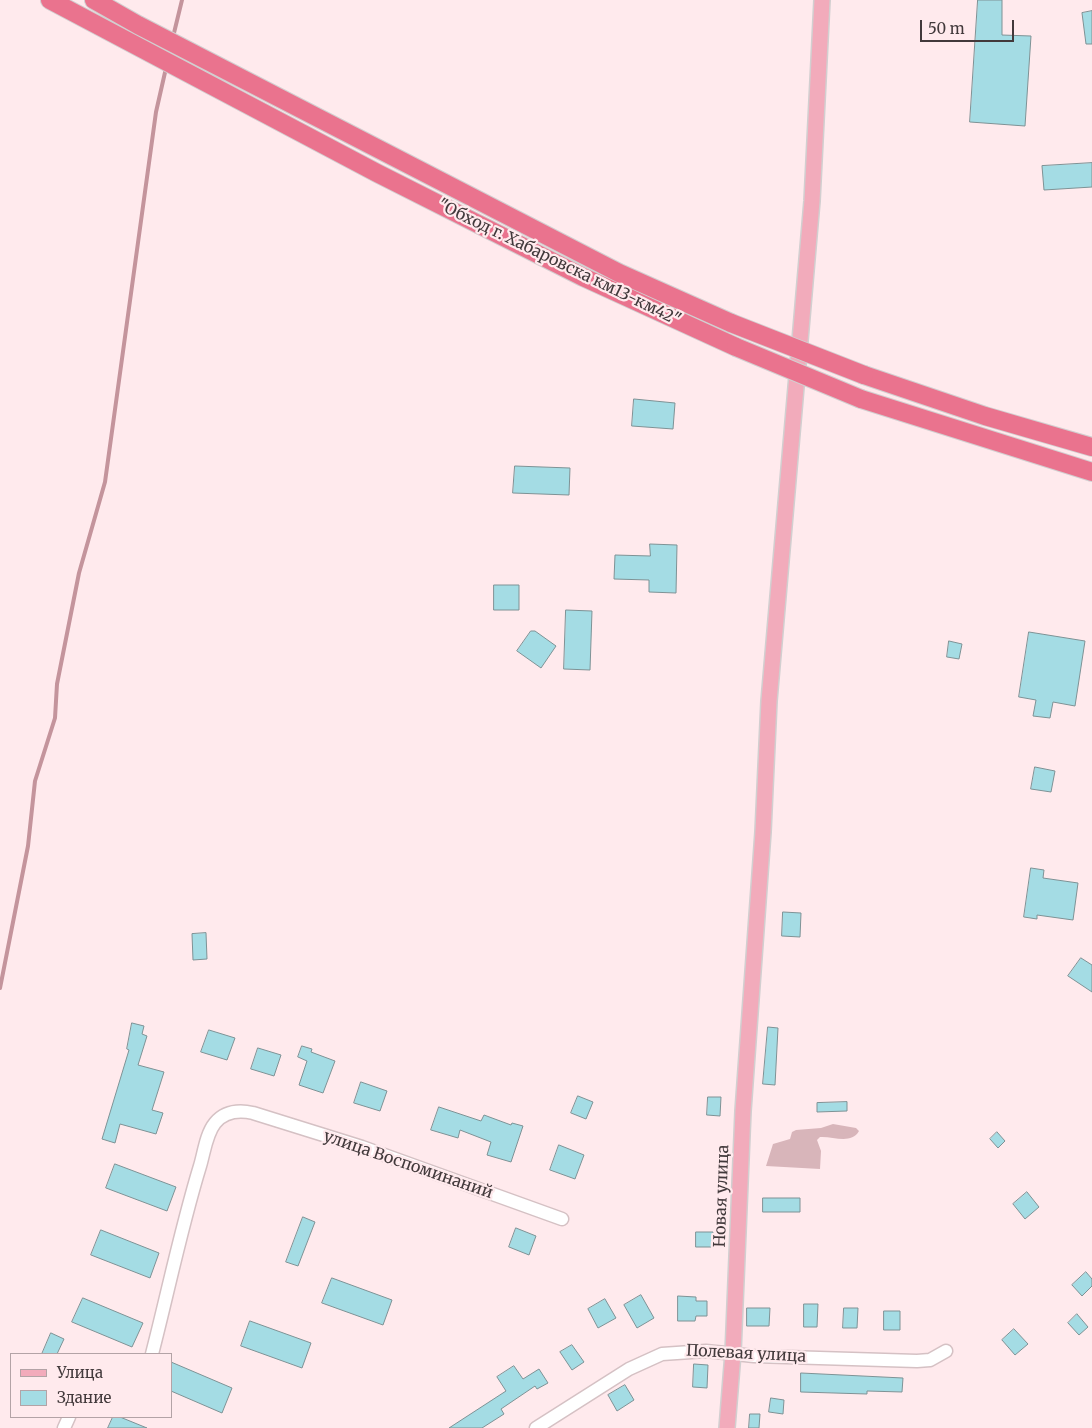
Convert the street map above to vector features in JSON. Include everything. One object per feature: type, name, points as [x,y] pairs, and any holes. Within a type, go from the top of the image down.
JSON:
[{"type":"highway","name":"\"Обход г. Хабаровска км13-км42\"","points":[[50,0],[377,173],[574,273],[736,347],[861,399],[1092,472]]},
{"type":"highway","name":"\"Обход г. Хабаровска км13-км42\"","points":[[94,0],[138,25],[619,273],[731,323],[864,375],[985,416],[1092,447]]},
{"type":"main road","name":"Новая улица","points":[[726,1428],[733,1352],[752,966],[763,832],[770,701],[812,201],[822,0]]},
{"type":"street","name":"улица Воспоминаний","points":[[152,1353],[194,1184],[209,1135],[214,1124],[232,1112],[240,1110],[253,1113],[362,1147],[562,1219]]},
{"type":"street","name":"Полевая улица","points":[[536,1428],[646,1359],[662,1354],[682,1351],[733,1352],[754,1356],[917,1361],[930,1360],[946,1351]]},
{"type":"shaded area","points":[[833,1124],[856,1128],[859,1131],[856,1135],[847,1139],[820,1137],[817,1140],[821,1151],[820,1169],[766,1166],[773,1144],[790,1139],[792,1132],[821,1128]]},
{"type":"building","points":[[978,0],[1002,0],[1002,35],[1031,36],[1025,126],[970,122]]},
{"type":"building","points":[[1092,11],[1092,44],[1086,44],[1082,13]]},
{"type":"building","points":[[1092,163],[1092,187],[1044,190],[1042,166]]},
{"type":"building","points":[[634,399],[675,403],[673,429],[632,426]]},
{"type":"building","points":[[515,466],[570,468],[569,495],[513,493]]},
{"type":"building","points":[[650,544],[677,545],[676,593],[649,592],[649,580],[614,579],[615,555],[650,556]]},
{"type":"building","points":[[494,585],[519,585],[519,610],[494,610]]},
{"type":"building","points":[[566,610],[592,611],[590,670],[564,669]]},
{"type":"building","points":[[531,631],[535,631],[556,646],[541,668],[517,651]]},
{"type":"building","points":[[1029,632],[1085,641],[1075,706],[1053,702],[1050,718],[1033,716],[1036,700],[1019,697]]},
{"type":"building","points":[[949,641],[962,644],[959,659],[947,657]]},
{"type":"building","points":[[1035,767],[1055,771],[1051,792],[1031,789]]},
{"type":"building","points":[[1031,868],[1044,870],[1043,878],[1078,883],[1073,920],[1037,915],[1037,919],[1024,917]]},
{"type":"building","points":[[783,912],[801,913],[800,937],[782,936]]},
{"type":"building","points":[[206,933],[207,959],[193,960],[192,934]]},
{"type":"building","points":[[1081,958],[1092,965],[1092,992],[1068,976]]},
{"type":"building","points":[[132,1023],[144,1026],[142,1034],[147,1036],[138,1065],[164,1072],[152,1110],[163,1113],[156,1134],[120,1124],[115,1143],[102,1139],[129,1050],[127,1049]]},
{"type":"building","points":[[768,1027],[778,1028],[775,1085],[763,1084]]},
{"type":"building","points":[[209,1030],[235,1038],[227,1060],[201,1052]]},
{"type":"building","points":[[302,1046],[312,1049],[311,1052],[335,1061],[323,1093],[299,1085],[307,1061],[298,1057]]},
{"type":"building","points":[[258,1048],[281,1055],[274,1076],[251,1069]]},
{"type":"building","points":[[361,1082],[387,1091],[380,1111],[354,1103]]},
{"type":"building","points":[[578,1096],[593,1102],[586,1119],[571,1113]]},
{"type":"building","points":[[708,1097],[721,1097],[720,1116],[707,1115]]},
{"type":"building","points":[[847,1102],[847,1111],[817,1112],[817,1103]]},
{"type":"building","points":[[439,1107],[481,1121],[484,1115],[511,1125],[512,1123],[523,1126],[511,1162],[487,1155],[491,1142],[460,1130],[458,1138],[431,1130]]},
{"type":"building","points":[[997,1132],[1005,1141],[998,1148],[990,1139]]},
{"type":"building","points":[[559,1145],[584,1155],[575,1179],[550,1170]]},
{"type":"building","points":[[115,1164],[176,1187],[167,1211],[106,1188]]},
{"type":"building","points":[[1027,1192],[1039,1207],[1025,1219],[1013,1204]]},
{"type":"building","points":[[763,1198],[800,1198],[800,1212],[763,1212]]},
{"type":"building","points":[[303,1217],[315,1222],[298,1266],[286,1262]]},
{"type":"building","points":[[516,1228],[536,1236],[529,1255],[509,1247]]},
{"type":"building","points":[[101,1230],[159,1253],[150,1278],[91,1255]]},
{"type":"building","points":[[696,1232],[713,1232],[713,1247],[696,1247]]},
{"type":"building","points":[[1086,1272],[1092,1279],[1092,1286],[1082,1296],[1072,1285]]},
{"type":"building","points":[[332,1278],[392,1300],[383,1325],[322,1303]]},
{"type":"building","points":[[641,1295],[654,1318],[637,1328],[624,1305]]},
{"type":"building","points":[[678,1296],[696,1297],[696,1301],[707,1301],[707,1316],[696,1316],[695,1321],[678,1321]]},
{"type":"building","points":[[83,1298],[143,1323],[132,1347],[72,1322]]},
{"type":"building","points":[[605,1299],[616,1318],[598,1328],[588,1309]]},
{"type":"building","points":[[804,1304],[818,1304],[817,1327],[804,1327]]},
{"type":"building","points":[[747,1308],[770,1308],[769,1326],[747,1326]]},
{"type":"building","points":[[844,1308],[858,1308],[857,1328],[843,1328]]},
{"type":"building","points":[[884,1311],[900,1311],[900,1330],[884,1330]]},
{"type":"building","points":[[1077,1314],[1088,1327],[1079,1335],[1068,1323]]},
{"type":"building","points":[[250,1321],[311,1343],[302,1368],[241,1346]]},
{"type":"building","points":[[1014,1329],[1028,1344],[1015,1355],[1002,1340]]},
{"type":"building","points":[[51,1333],[64,1339],[57,1353],[42,1353]]},
{"type":"building","points":[[572,1345],[584,1362],[572,1370],[560,1352]]},
{"type":"building","points":[[172,1362],[232,1388],[222,1413],[172,1391]]},
{"type":"building","points":[[694,1364],[708,1365],[707,1388],[693,1387]]},
{"type":"building","points":[[514,1366],[523,1379],[539,1369],[548,1383],[537,1389],[535,1386],[501,1409],[504,1414],[482,1428],[449,1428],[506,1391],[497,1377]]},
{"type":"building","points":[[801,1373],[903,1378],[902,1392],[867,1391],[867,1394],[801,1392]]},
{"type":"building","points":[[625,1385],[634,1400],[617,1411],[608,1395]]},
{"type":"building","points":[[771,1398],[784,1400],[783,1414],[769,1412]]},
{"type":"building","points":[[750,1414],[760,1414],[759,1428],[749,1428]]},
{"type":"building","points":[[113,1418],[122,1418],[147,1428],[108,1428]]},
{"type":"waterway","points":[[173,37],[182,0]]},
{"type":"waterway","points":[[0,988],[28,846],[35,781],[55,718],[57,684],[79,573],[105,482],[156,112],[166,68]]}]
